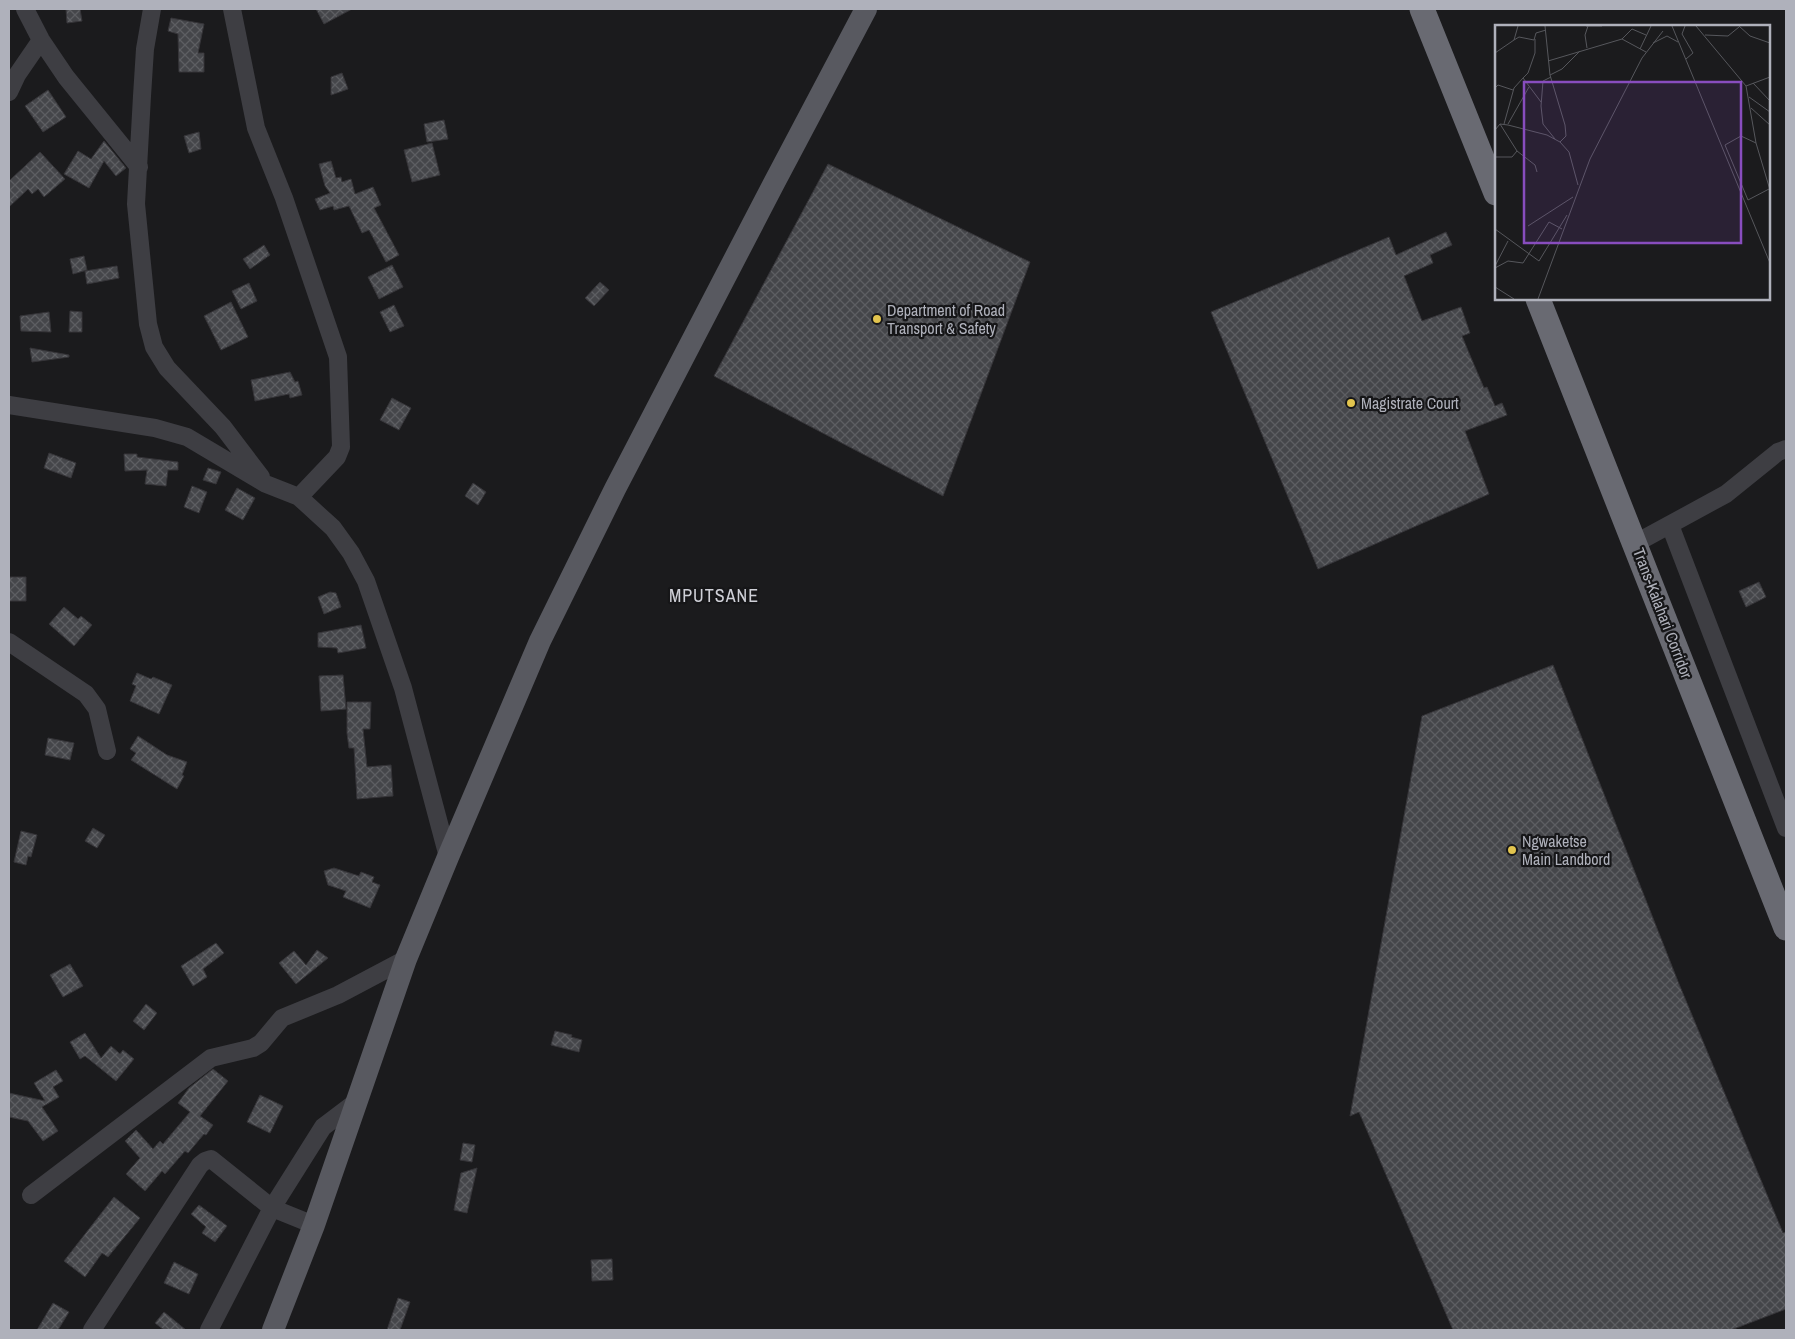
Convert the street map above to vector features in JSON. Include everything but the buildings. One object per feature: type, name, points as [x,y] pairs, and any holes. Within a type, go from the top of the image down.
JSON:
[{"type":"highway","points":[[1422,9],[1495,192]]},
{"type":"highway","name":"Trans-Kalahari Corridor","points":[[1538,300],[1636,543],[1786,928]]},
{"type":"main road","points":[[273,1330],[314,1225],[406,959],[540,641],[606,507],[866,9]]},
{"type":"street","points":[[25,9],[41,40],[66,76],[138,167]]},
{"type":"street","points":[[152,9],[145,58],[136,204],[148,324],[154,347],[167,368],[223,427],[266,484]]},
{"type":"street","points":[[232,9],[256,128],[284,198],[338,357],[341,447],[337,458],[299,498]]},
{"type":"street","points":[[9,92],[17,75],[41,40]]},
{"type":"street","points":[[9,405],[163,430],[187,437],[266,484],[299,498],[333,528],[351,553],[366,581],[403,688],[448,857]]},
{"type":"street","points":[[1636,543],[1726,494],[1778,452],[1786,449]]},
{"type":"street","points":[[1670,525],[1786,828]]},
{"type":"street","points":[[9,642],[86,694],[97,709],[107,751]]},
{"type":"street","points":[[31,1195],[211,1058],[253,1048],[261,1043],[282,1018],[338,995],[406,959]]},
{"type":"street","points":[[209,1330],[272,1208],[323,1126],[356,1102]]},
{"type":"street","points":[[92,1330],[200,1165],[205,1161],[211,1159],[272,1208],[314,1225]]},
{"type":"place","name":"Department of Road Transport & Safety","points":[[877,319]]},
{"type":"place","name":"Magistrate Court","points":[[1351,403]]},
{"type":"place","name":"Ngwaketse Main Landbord","points":[[1512,850]]},
{"type":"district","name":"MPUTSANE","points":[[714,596]]}]
